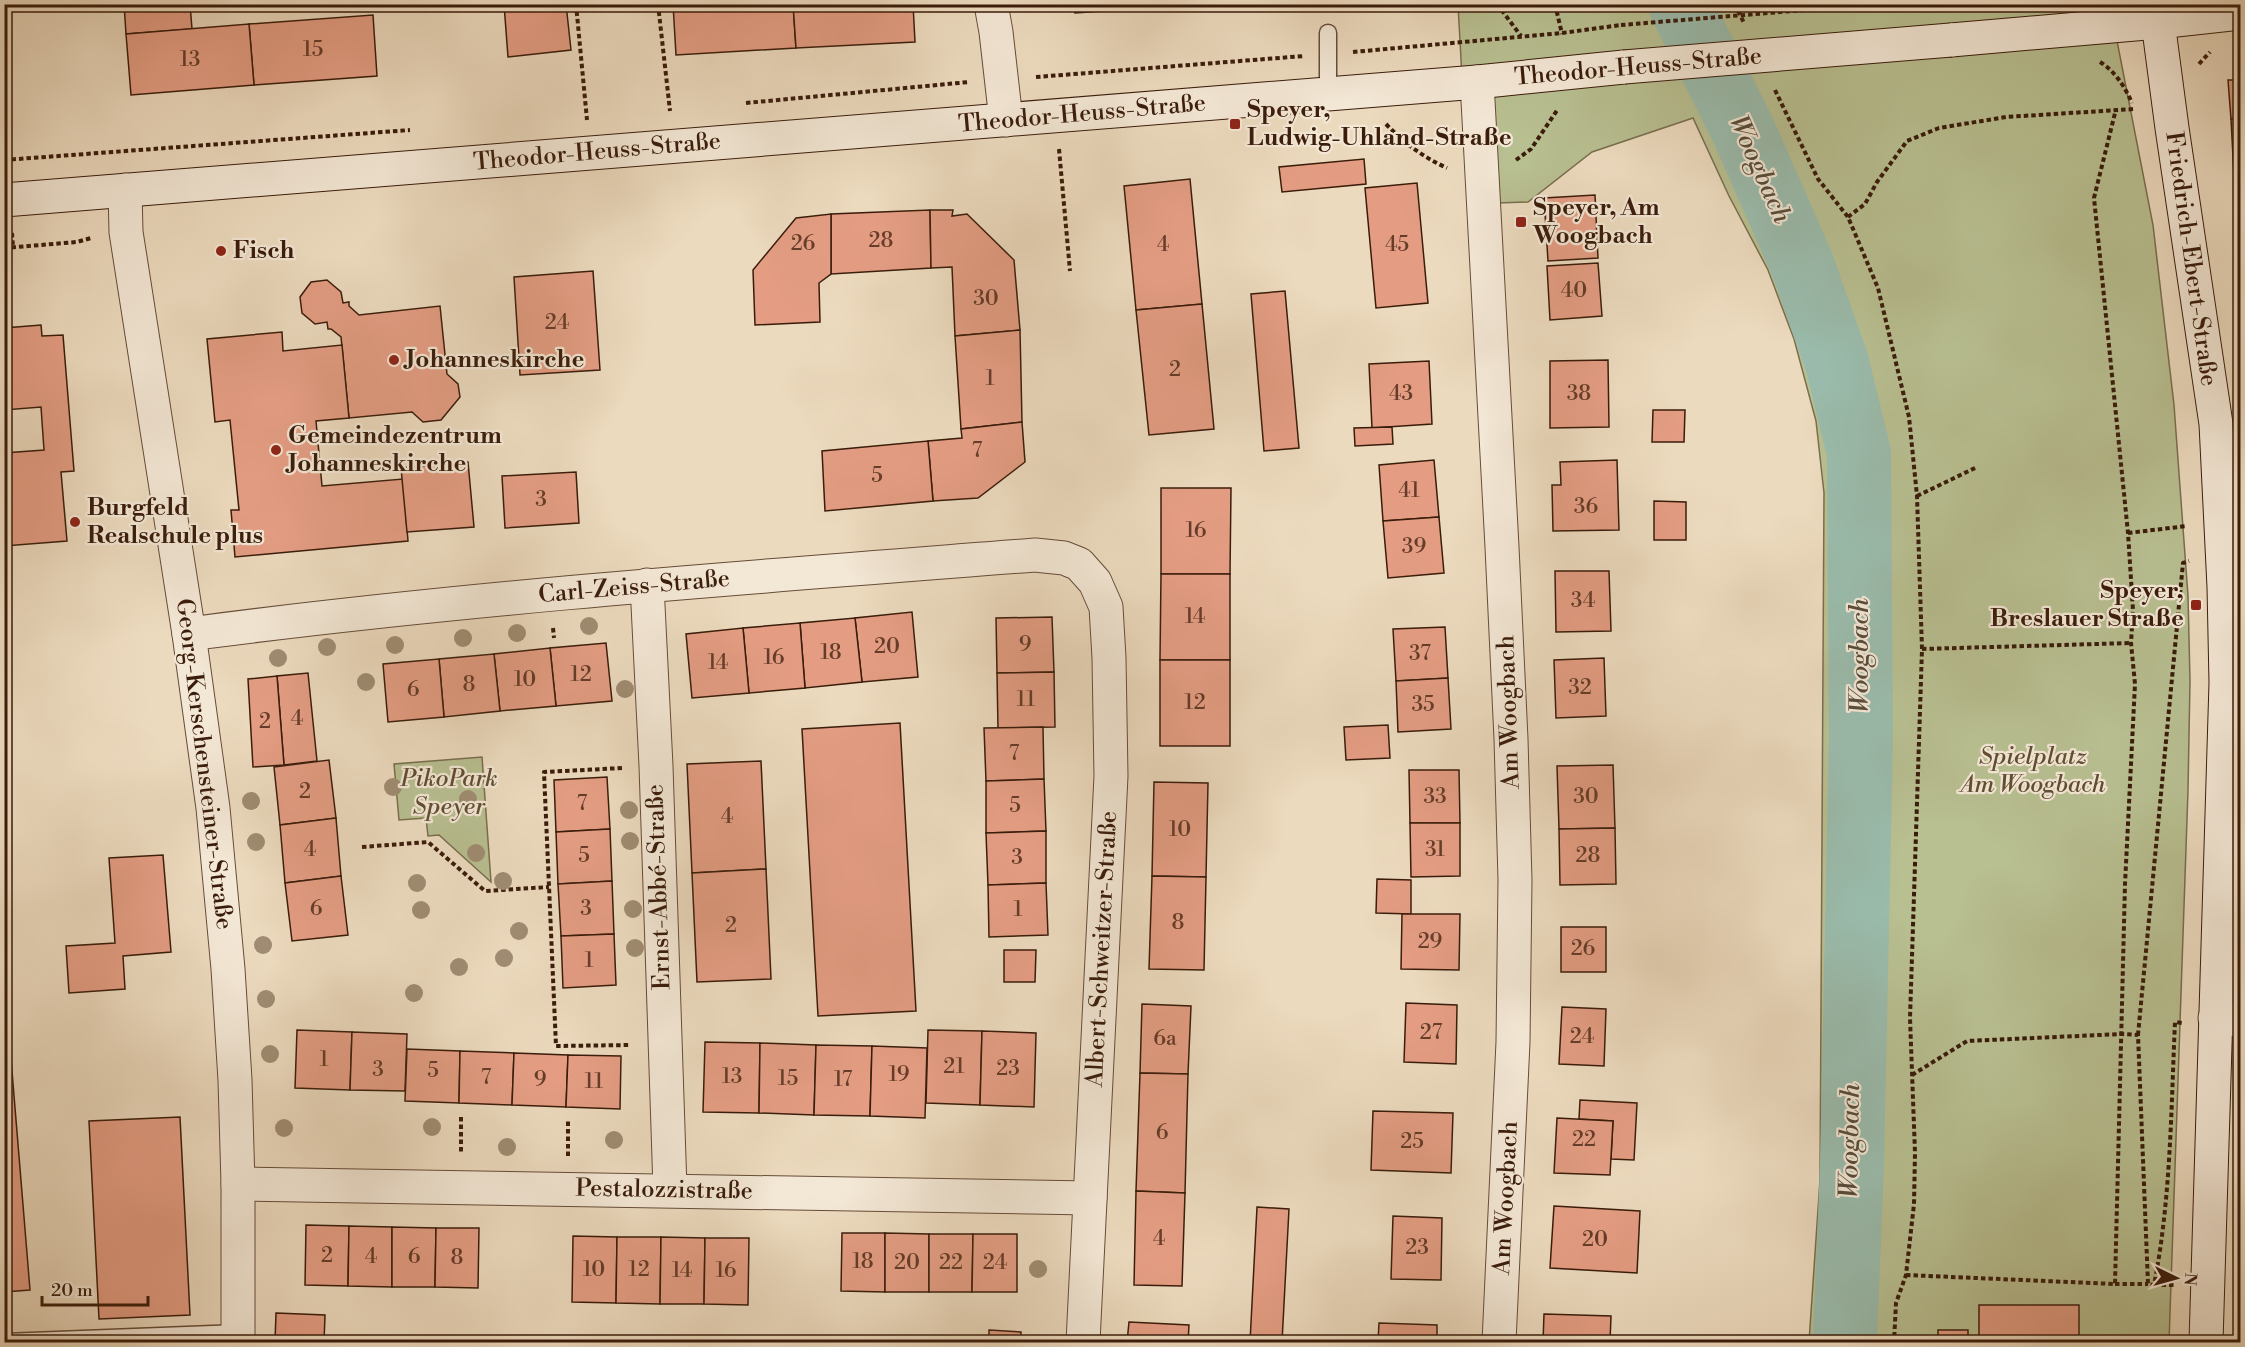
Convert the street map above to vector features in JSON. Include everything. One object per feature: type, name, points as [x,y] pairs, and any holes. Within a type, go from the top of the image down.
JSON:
[{"type":"street","points":[[991,4],[1006,120]]},
{"type":"street","name":"Theodor-Heuss-Straße","points":[[8,200],[1477,82],[1624,67],[1951,40],[2157,13],[2241,13]]},
{"type":"street","name":"Friedrich-Ebert-Straße","points":[[2157,13],[2216,424],[2226,682],[2228,1019],[2206,1342]]},
{"type":"street","name":"Am Woogbach","points":[[1477,82],[1503,571],[1515,880],[1513,1042],[1499,1342]]},
{"type":"street","name":"Georg-Kerschensteiner-Straße","points":[[125,190],[126,232],[189,634],[213,808],[228,969],[238,1184],[238,1338]]},
{"type":"street","name":"Carl-Zeiss-Straße","points":[[189,634],[336,615],[646,585],[1035,555],[1064,558],[1079,564]]},
{"type":"street","name":"Albert-Schweitzer-Straße","points":[[1079,564],[1095,582],[1106,607],[1111,776],[1083,1342]]},
{"type":"street","name":"Ernst-Abbé-Straße","points":[[646,585],[656,766],[670,1189]]},
{"type":"street","name":"Pestalozzistraße","points":[[238,1184],[670,1189],[1090,1198]]},
{"type":"lane","points":[[1328,33],[1328,94]]},
{"type":"lane","points":[[4,1342],[238,1338]]},
{"type":"path","points":[[576,4],[591,153]]},
{"type":"path","points":[[658,4],[674,146]]},
{"type":"path","points":[[1497,4],[1521,36]]},
{"type":"path","points":[[1736,4],[1745,25]]},
{"type":"path","points":[[741,103],[1002,79],[1328,54],[1621,25],[1879,4]]},
{"type":"path","points":[[2096,60],[2106,66],[2126,89],[2137,119]]},
{"type":"path","points":[[4,80],[8,200]]},
{"type":"path","points":[[1774,88],[1818,179],[1848,217],[1878,288],[1909,417],[1917,496],[1922,649],[1910,1017],[1915,1153],[1914,1204],[1906,1275],[1896,1303],[1894,1342]]},
{"type":"path","points":[[1848,217],[1865,204],[1877,182],[1907,141],[1939,128],[2006,117],[2169,106]]},
{"type":"path","points":[[670,110],[682,109]]},
{"type":"path","points":[[2115,1284],[2125,884],[2134,684],[2131,644],[2133,610],[2128,533],[2094,198],[2116,109]]},
{"type":"path","points":[[575,117],[587,117]]},
{"type":"path","points":[[7,159],[420,129]]},
{"type":"path","points":[[1058,140],[1070,271]]},
{"type":"path","points":[[4,248],[77,242],[93,238]]},
{"type":"path","points":[[1917,496],[1977,467]]},
{"type":"path","points":[[2128,533],[2187,526]]},
{"type":"path","points":[[2148,1284],[2138,1035],[2183,563],[2220,550]]},
{"type":"path","points":[[1922,649],[2131,644]]},
{"type":"path","points":[[656,766],[544,772],[556,1046],[664,1045]]},
{"type":"path","points":[[362,847],[429,842],[485,891],[549,887]]},
{"type":"path","points":[[2154,1285],[2160,1257],[2175,1022],[2184,1023],[2184,1034]]},
{"type":"path","points":[[1912,1075],[1967,1041],[2138,1035]]},
{"type":"path","points":[[1906,1275],[2177,1285]]},
{"type":"green space","name":"Spielplatz Am Woogbach","points":[[1458,5],[2110,5],[2153,225],[2174,405],[2188,596],[2190,681],[2188,790],[2169,1342],[1809,1342],[1820,1180],[1824,493],[1816,421],[1794,339],[1768,270],[1729,196],[1693,118],[1592,152],[1528,202],[1469,204]]},
{"type":"green space","name":"PikoPark Speyer","points":[[482,757],[491,882],[439,835],[428,836],[426,818],[399,820],[394,764]]},
{"type":"building","points":[[124,4],[190,4],[192,29],[126,34]]},
{"type":"building","points":[[504,4],[566,4],[571,50],[508,57]]},
{"type":"building","points":[[673,4],[793,4],[796,48],[676,55]]},
{"type":"building","points":[[793,4],[913,4],[915,42],[796,48]]},
{"type":"building","points":[[1075,4],[1179,4],[1179,6],[1075,13]]},
{"type":"building","points":[[373,15],[377,76],[254,85],[249,24]]},
{"type":"building","points":[[249,24],[254,85],[131,95],[126,34]]},
{"type":"building","points":[[2228,80],[2240,80],[2240,118],[2231,119]]},
{"type":"building","points":[[2240,118],[2240,156],[2233,157],[2231,119]]},
{"type":"building","points":[[2240,156],[2240,195],[2235,195],[2233,157]]},
{"type":"building","points":[[1364,159],[1366,184],[1282,192],[1279,167]]},
{"type":"building","points":[[1190,179],[1202,304],[1136,310],[1124,186]]},
{"type":"building","points":[[1417,183],[1428,303],[1376,308],[1365,188]]},
{"type":"building","points":[[1595,195],[1598,258],[1548,261],[1544,198]]},
{"type":"building","points":[[2235,195],[2240,195],[2240,233],[2237,233]]},
{"type":"building","points":[[930,210],[931,268],[831,274],[831,214]]},
{"type":"building","points":[[930,210],[953,210],[952,216],[967,214],[1014,260],[1020,330],[955,336],[952,267],[931,268]]},
{"type":"building","points":[[831,214],[831,274],[819,283],[820,322],[755,325],[753,270],[796,218]]},
{"type":"building","points":[[1598,263],[1602,316],[1550,320],[1547,266]]},
{"type":"building","points":[[593,271],[600,370],[520,375],[514,277]]},
{"type":"building","name":"Johanneskirche","points":[[327,280],[341,292],[343,303],[349,302],[349,306],[359,315],[440,306],[447,374],[458,384],[460,397],[441,420],[423,422],[412,412],[349,418],[341,337],[328,329],[327,322],[315,324],[302,313],[300,297],[311,282]]},
{"type":"building","points":[[1285,291],[1299,448],[1264,451],[1251,294]]},
{"type":"building","points":[[1202,304],[1214,429],[1149,435],[1136,310]]},
{"type":"building","points":[[41,325],[42,336],[63,335],[74,471],[61,472],[67,541],[4,546],[4,453],[44,450],[41,407],[4,410],[4,328]]},
{"type":"building","points":[[1020,330],[1022,422],[961,429],[955,336]]},
{"type":"building","name":"Gemeindezentrum Johanneskirche","points":[[282,332],[283,351],[342,345],[349,418],[316,421],[322,486],[403,479],[408,541],[235,557],[231,510],[239,510],[230,420],[215,422],[207,339]]},
{"type":"building","points":[[1608,360],[1609,427],[1550,428],[1550,361]]},
{"type":"building","points":[[1429,361],[1432,424],[1372,428],[1369,364]]},
{"type":"building","points":[[1653,410],[1685,410],[1684,442],[1652,442]]},
{"type":"building","points":[[1022,422],[1025,462],[978,498],[933,501],[928,441],[962,438],[961,429]]},
{"type":"building","points":[[1392,427],[1393,444],[1355,446],[1354,428]]},
{"type":"building","points":[[928,441],[933,501],[825,511],[822,451]]},
{"type":"building","points":[[1434,460],[1439,517],[1383,521],[1379,465]]},
{"type":"building","points":[[1617,460],[1619,530],[1553,531],[1552,485],[1561,485],[1560,462]]},
{"type":"building","points":[[468,462],[474,527],[407,532],[401,468]]},
{"type":"building","points":[[576,472],[579,523],[505,528],[502,476]]},
{"type":"building","points":[[1161,488],[1231,488],[1230,574],[1161,574]]},
{"type":"building","points":[[1654,501],[1686,502],[1686,540],[1654,540]]},
{"type":"building","points":[[1439,517],[1444,573],[1388,578],[1383,521]]},
{"type":"building","points":[[1555,571],[1609,571],[1611,631],[1556,632]]},
{"type":"building","points":[[1161,574],[1230,574],[1230,660],[1160,660]]},
{"type":"building","points":[[912,612],[918,677],[862,682],[855,618]]},
{"type":"building","points":[[1052,617],[1054,672],[997,673],[996,618]]},
{"type":"building","points":[[855,618],[862,682],[805,688],[800,623]]},
{"type":"building","points":[[800,623],[805,688],[749,693],[743,628]]},
{"type":"building","points":[[1445,627],[1448,678],[1396,681],[1393,629]]},
{"type":"building","points":[[743,628],[749,693],[692,698],[686,634]]},
{"type":"building","points":[[606,643],[612,701],[556,706],[550,648]]},
{"type":"building","points":[[550,648],[556,706],[500,711],[494,654]]},
{"type":"building","points":[[494,654],[500,711],[444,717],[439,659]]},
{"type":"building","points":[[1604,658],[1606,716],[1556,718],[1554,660]]},
{"type":"building","points":[[439,659],[444,717],[388,722],[383,664]]},
{"type":"building","points":[[1160,660],[1230,660],[1230,746],[1160,746]]},
{"type":"building","points":[[1054,672],[1055,727],[998,728],[997,673]]},
{"type":"building","points":[[308,673],[317,761],[284,765],[277,676]]},
{"type":"building","points":[[277,676],[284,765],[253,767],[248,679]]},
{"type":"building","points":[[1448,678],[1451,729],[1398,732],[1396,681]]},
{"type":"building","points":[[900,723],[916,1011],[818,1016],[802,729]]},
{"type":"building","points":[[1388,725],[1390,758],[1346,760],[1344,727]]},
{"type":"building","points":[[1043,727],[1044,779],[986,781],[984,728]]},
{"type":"building","points":[[329,760],[336,818],[280,825],[274,767]]},
{"type":"building","points":[[761,761],[766,869],[692,873],[687,764]]},
{"type":"building","points":[[1613,765],[1615,828],[1559,829],[1557,766]]},
{"type":"building","points":[[1409,770],[1459,770],[1460,823],[1410,823]]},
{"type":"building","points":[[607,777],[610,829],[556,832],[554,780]]},
{"type":"building","points":[[1044,779],[1046,831],[986,833],[986,781]]},
{"type":"building","points":[[1154,782],[1208,783],[1206,877],[1152,876]]},
{"type":"building","points":[[336,818],[341,876],[285,883],[280,825]]},
{"type":"building","points":[[1410,823],[1460,823],[1460,876],[1411,877]]},
{"type":"building","points":[[1615,828],[1616,884],[1560,885],[1559,829]]},
{"type":"building","points":[[610,829],[612,881],[558,884],[556,832]]},
{"type":"building","points":[[1046,831],[1046,883],[988,885],[986,833]]},
{"type":"building","points":[[163,855],[171,952],[123,956],[125,989],[69,993],[66,946],[115,943],[109,858]]},
{"type":"building","points":[[766,869],[771,979],[697,982],[692,873]]},
{"type":"building","points":[[341,876],[348,935],[292,941],[285,883]]},
{"type":"building","points":[[1152,876],[1206,877],[1204,970],[1149,969]]},
{"type":"building","points":[[1377,879],[1411,880],[1411,914],[1376,913]]},
{"type":"building","points":[[612,881],[614,934],[561,936],[558,884]]},
{"type":"building","points":[[1046,883],[1048,935],[989,937],[988,885]]},
{"type":"building","points":[[1402,914],[1460,914],[1459,970],[1401,969]]},
{"type":"building","points":[[1561,927],[1606,927],[1606,972],[1561,972]]},
{"type":"building","points":[[614,934],[616,985],[563,988],[561,936]]},
{"type":"building","points":[[1004,950],[1036,950],[1035,982],[1004,982]]},
{"type":"building","points":[[4,974],[30,1290],[4,1292]]},
{"type":"building","points":[[1406,1003],[1457,1005],[1456,1064],[1404,1062]]},
{"type":"building","points":[[1142,1004],[1191,1006],[1188,1074],[1140,1073]]},
{"type":"building","points":[[1562,1007],[1606,1009],[1604,1066],[1559,1064]]},
{"type":"building","points":[[297,1030],[352,1032],[350,1090],[295,1088]]},
{"type":"building","points":[[928,1030],[982,1031],[980,1105],[926,1103]]},
{"type":"building","points":[[982,1031],[1036,1033],[1034,1107],[980,1105]]},
{"type":"building","points":[[352,1032],[407,1034],[405,1091],[350,1090]]},
{"type":"building","points":[[705,1042],[760,1043],[759,1113],[703,1112]]},
{"type":"building","points":[[760,1043],[816,1045],[814,1115],[759,1113]]},
{"type":"building","points":[[816,1045],[872,1046],[870,1116],[814,1115]]},
{"type":"building","points":[[872,1046],[927,1048],[925,1118],[870,1116]]},
{"type":"building","points":[[407,1049],[460,1051],[459,1103],[405,1101]]},
{"type":"building","points":[[460,1051],[514,1053],[512,1105],[459,1103]]},
{"type":"building","points":[[514,1053],[568,1055],[566,1107],[512,1105]]},
{"type":"building","points":[[568,1055],[621,1056],[620,1109],[566,1107]]},
{"type":"building","points":[[1140,1073],[1188,1074],[1185,1193],[1136,1191]]},
{"type":"building","points":[[1580,1100],[1637,1103],[1634,1160],[1611,1159],[1613,1121],[1579,1119]]},
{"type":"building","points":[[1373,1111],[1453,1113],[1451,1173],[1371,1170]]},
{"type":"building","points":[[180,1117],[190,1315],[99,1319],[89,1121]]},
{"type":"building","points":[[1557,1118],[1613,1121],[1610,1175],[1554,1173]]},
{"type":"building","points":[[1136,1191],[1185,1193],[1182,1286],[1134,1285]]},
{"type":"building","points":[[1554,1206],[1640,1211],[1637,1273],[1550,1268]]},
{"type":"building","points":[[1257,1207],[1289,1209],[1282,1342],[1250,1342]]},
{"type":"building","points":[[1393,1216],[1442,1218],[1441,1280],[1391,1279]]},
{"type":"building","points":[[306,1225],[349,1226],[348,1286],[305,1285]]},
{"type":"building","points":[[349,1226],[392,1227],[392,1287],[348,1286]]},
{"type":"building","points":[[392,1227],[436,1228],[435,1287],[392,1287]]},
{"type":"building","points":[[436,1228],[479,1228],[478,1288],[435,1287]]},
{"type":"building","points":[[842,1233],[885,1233],[885,1292],[841,1291]]},
{"type":"building","points":[[885,1233],[929,1234],[929,1292],[885,1292]]},
{"type":"building","points":[[929,1234],[973,1234],[972,1292],[929,1292]]},
{"type":"building","points":[[973,1234],[1017,1234],[1017,1292],[972,1292]]},
{"type":"building","points":[[573,1236],[617,1237],[616,1303],[572,1302]]},
{"type":"building","points":[[617,1237],[661,1237],[660,1304],[616,1303]]},
{"type":"building","points":[[661,1237],[705,1238],[704,1304],[660,1304]]},
{"type":"building","points":[[705,1238],[749,1238],[748,1305],[704,1304]]},
{"type":"building","points":[[1979,1305],[2079,1305],[2079,1342],[1979,1342]]},
{"type":"building","points":[[276,1313],[325,1315],[324,1342],[275,1342]]},
{"type":"building","points":[[1544,1314],[1611,1316],[1610,1342],[1543,1342]]},
{"type":"building","points":[[1129,1322],[1189,1325],[1188,1342],[1127,1342]]},
{"type":"building","points":[[1379,1323],[1437,1325],[1437,1342],[1378,1342]]},
{"type":"building","points":[[989,1330],[1021,1332],[1021,1342],[989,1342]]},
{"type":"building","points":[[1938,1330],[1968,1330],[1968,1342],[1938,1342]]},
{"type":"waterway","name":"Woogbach","points":[[1680,4],[1743,130],[1802,264],[1837,363],[1859,453],[1861,738],[1852,1164],[1845,1342]]},
{"type":"place","name":"Speyer, Ludwig-Uhland-Straße","points":[[1235,124]]},
{"type":"place","name":"Speyer, Am Woogbach","points":[[1521,222]]},
{"type":"place","name":"Fisch","points":[[221,251]]},
{"type":"place","name":"Johanneskirche","points":[[394,360]]},
{"type":"place","name":"Gemeindezentrum Johanneskirche","points":[[276,450]]},
{"type":"place","name":"Burgfeld Realschule plus","points":[[75,522]]},
{"type":"place","name":"Speyer, Breslauer Straße","points":[[2196,605]]}]
